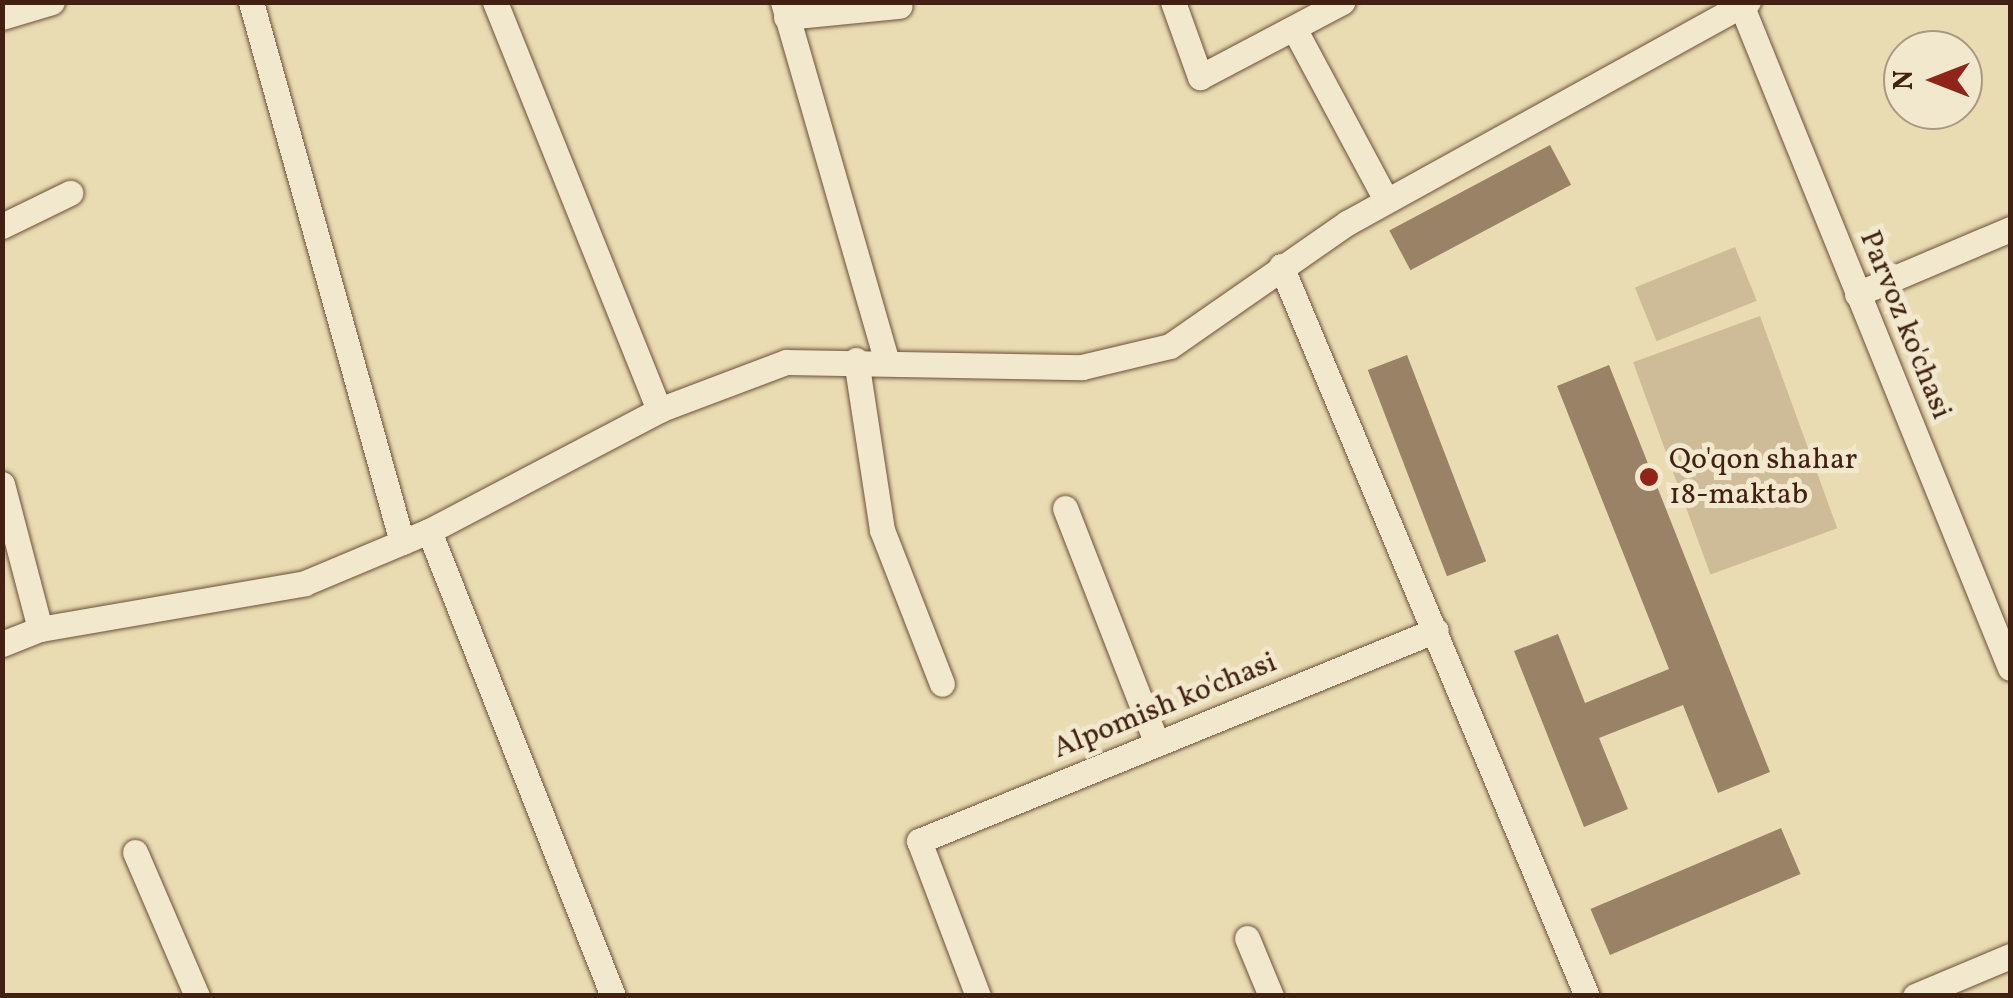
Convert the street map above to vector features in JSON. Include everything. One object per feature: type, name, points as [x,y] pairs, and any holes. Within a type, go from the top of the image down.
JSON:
[{"type":"street","points":[[2,17],[52,2]]},
{"type":"street","points":[[251,2],[402,542]]},
{"type":"street","points":[[495,2],[660,410]]},
{"type":"street","points":[[1172,2],[1200,77],[1296,32],[1342,2]]},
{"type":"street","points":[[2,644],[40,628],[304,583],[429,531],[660,410],[786,362],[886,358],[1082,367],[1170,346],[1281,266],[1386,200],[1745,4]]},
{"type":"street","name":"Parvoz ko'chasi","points":[[1745,4],[1857,294],[2010,668]]},
{"type":"street","points":[[886,358],[784,10],[899,6]]},
{"type":"street","points":[[1296,32],[1386,200]]},
{"type":"street","points":[[2,226],[70,194]]},
{"type":"street","points":[[1857,294],[2010,229]]},
{"type":"street","points":[[1281,266],[1587,996]]},
{"type":"street","points":[[856,360],[882,530],[942,684]]},
{"type":"street","points":[[2,484],[40,628]]},
{"type":"street","points":[[1065,508],[1158,744]]},
{"type":"street","points":[[429,531],[613,996]]},
{"type":"street","name":"Alpomish ko'chasi","points":[[978,996],[919,842],[1436,630]]},
{"type":"street","points":[[135,852],[197,996]]},
{"type":"street","points":[[1247,938],[1272,996]]},
{"type":"street","points":[[1915,996],[2010,956]]},
{"type":"shaded area","points":[[1735,247],[1757,301],[1657,341],[1635,287]]},
{"type":"shaded area","points":[[1760,316],[1837,528],[1710,575],[1633,362]]},
{"type":"building","points":[[1550,145],[1571,185],[1410,270],[1389,230]]},
{"type":"building","points":[[1407,355],[1486,561],[1447,576],[1368,370]]},
{"type":"building","points":[[1609,365],[1770,772],[1718,793],[1683,705],[1599,738],[1628,809],[1584,827],[1514,651],[1558,634],[1585,703],[1669,669],[1557,386]]},
{"type":"building","points":[[1781,828],[1801,874],[1610,955],[1590,909]]},
{"type":"place","name":"Qo'qon shahar 18-maktab","points":[[1649,477]]}]
